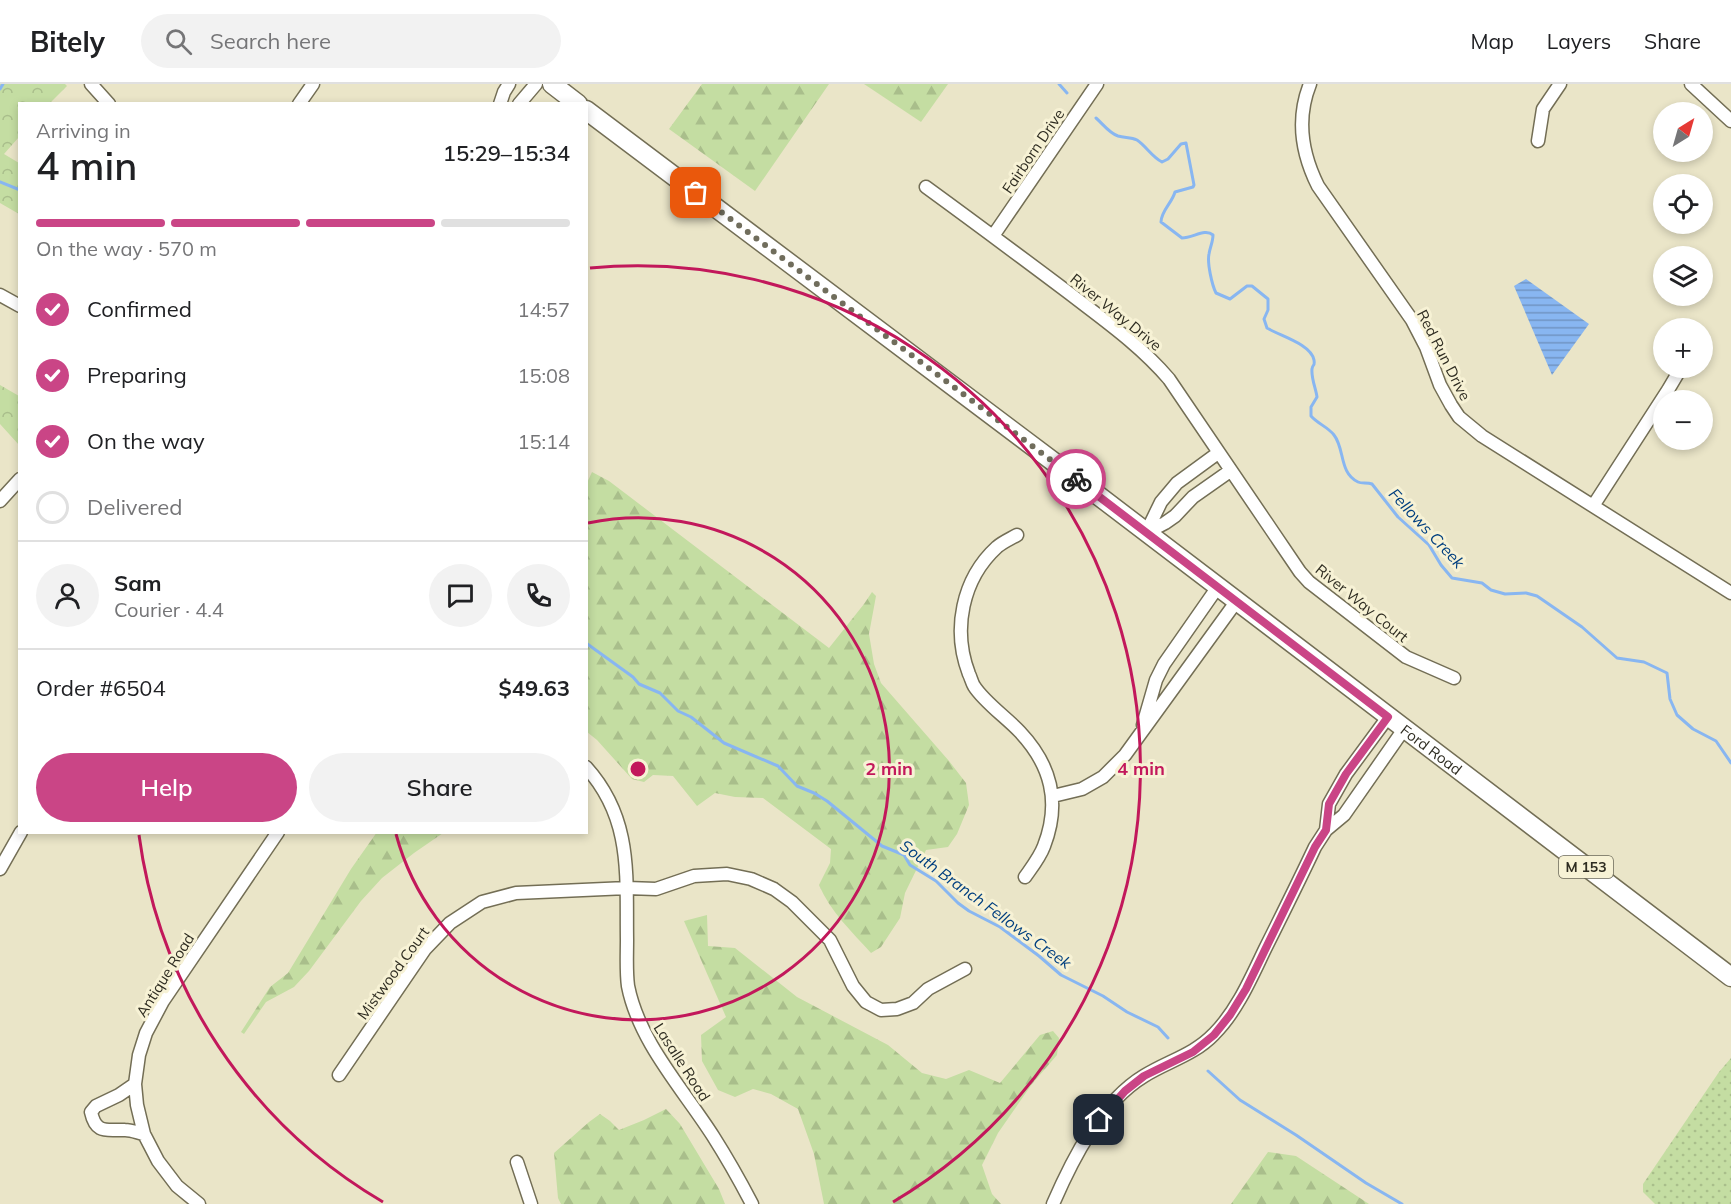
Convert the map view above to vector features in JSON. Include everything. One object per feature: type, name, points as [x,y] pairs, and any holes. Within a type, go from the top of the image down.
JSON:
[{"type":"main road","points":[[552,84],[575,102]]},
{"type":"main road","name":"Ford Road","points":[[588,112],[1731,977]]},
{"type":"street","points":[[91,84],[107,102]]},
{"type":"street","points":[[300,102],[313,84]]},
{"type":"street","points":[[501,102],[509,84]]},
{"type":"street","points":[[521,102],[536,84]]},
{"type":"street","name":"Fairborn Drive","points":[[993,236],[1097,84]]},
{"type":"street","name":"Red Run Drive","points":[[1310,84],[1302,119],[1305,154],[1318,186],[1412,320],[1426,347],[1440,385],[1460,417],[1482,436],[1731,593]]},
{"type":"street","points":[[1538,141],[1543,109],[1560,84]]},
{"type":"street","points":[[1691,84],[1731,121]]},
{"type":"street","name":"River Way Drive","points":[[926,187],[1124,335],[1146,354],[1169,379],[1230,471]]},
{"type":"street","points":[[0,295],[18,305]]},
{"type":"street","points":[[1593,506],[1675,378]]},
{"type":"street","points":[[1146,533],[1161,502],[1177,483],[1218,453]]},
{"type":"street","points":[[1146,533],[1165,524],[1193,497],[1230,471]]},
{"type":"street","name":"River Way Court","points":[[1230,471],[1294,565],[1310,582],[1406,657],[1454,678]]},
{"type":"street","points":[[0,501],[18,481]]},
{"type":"street","points":[[1017,535],[998,546],[981,565],[969,585],[960,632],[963,660],[974,687],[1020,732],[1037,754],[1047,773],[1053,796],[1052,813],[1044,847],[1025,877]]},
{"type":"street","points":[[1140,733],[1156,680],[1164,664],[1217,588]]},
{"type":"street","points":[[1053,796],[1082,789],[1102,777],[1125,755],[1236,602]]},
{"type":"street","points":[[1164,664],[1181,677]]},
{"type":"street","points":[[1326,830],[1329,804],[1346,774],[1388,717]]},
{"type":"street","points":[[1053,1204],[1076,1155],[1099,1120],[1125,1091],[1144,1076],[1193,1052],[1214,1035],[1230,1015],[1246,989],[1315,847],[1326,830],[1344,815],[1404,729]]},
{"type":"street","points":[[588,770],[604,790],[621,830],[627,888]]},
{"type":"street","points":[[0,869],[20,834]]},
{"type":"street","name":"Antique Road","points":[[199,1204],[177,1186],[158,1161],[144,1134],[135,1084],[139,1055],[146,1033],[163,1001],[277,834]]},
{"type":"street","name":"Mistwood Court","points":[[339,1075],[425,949],[450,923],[482,902],[516,893],[627,888],[656,889],[694,876],[727,874],[750,879],[774,889],[792,902],[830,940],[853,986],[866,1002],[881,1010],[897,1009],[913,1003],[928,989],[965,969]]},
{"type":"street","name":"Lasalle Road","points":[[627,888],[628,984],[638,1018],[645,1035],[714,1137],[752,1204]]},
{"type":"street","points":[[135,1084],[96,1106],[91,1112],[93,1122],[100,1128],[128,1130],[144,1134]]},
{"type":"street","points":[[517,1162],[531,1204]]},
{"type":"green space","points":[[0,84],[65,84],[67,86],[51,102],[18,102],[18,138],[4,154],[18,162],[18,213],[0,203]]},
{"type":"green space","points":[[702,84],[829,84],[755,191],[669,129]]},
{"type":"green space","points":[[864,84],[948,84],[921,122]]},
{"type":"green space","points":[[0,385],[18,395],[18,444],[0,424]]},
{"type":"green space","points":[[592,472],[609,481],[829,648],[872,592],[876,596],[869,634],[874,664],[881,683],[966,783],[969,805],[957,834],[948,847],[926,850],[905,893],[900,918],[881,947],[871,953],[835,912],[824,895],[819,885],[830,863],[831,849],[763,798],[735,797],[715,793],[697,806],[673,776],[653,775],[644,782],[632,779],[588,733],[588,481]]},
{"type":"green space","points":[[376,834],[442,834],[382,878],[361,901],[309,971],[294,987],[266,1002],[244,1034],[241,1032],[270,987],[288,973],[351,869]]},
{"type":"green space","points":[[707,915],[708,946],[735,948],[797,997],[888,1045],[922,1073],[946,1079],[969,1070],[1000,1083],[1040,1035],[1053,1031],[1059,1038],[1057,1055],[1032,1084],[998,1133],[982,1165],[992,1194],[1001,1204],[824,1204],[814,1154],[798,1109],[771,1094],[753,1089],[735,1097],[718,1090],[702,1061],[701,1035],[726,1017],[684,921]]},
{"type":"green space","points":[[1731,1058],[1731,1204],[1655,1204],[1643,1192],[1643,1184],[1719,1072]]},
{"type":"green space","points":[[666,1109],[680,1124],[719,1189],[725,1204],[561,1204],[558,1198],[554,1153],[600,1114],[619,1130]]},
{"type":"green space","points":[[1268,1152],[1296,1156],[1369,1204],[1231,1204]]},
{"type":"water","points":[[1526,279],[1589,324],[1552,375],[1514,286]]},
{"type":"waterway","name":"South Branch Fellows Creek","points":[[0,89],[3,84]]},
{"type":"waterway","name":"Fellows Creek","points":[[1059,84],[1067,93]]},
{"type":"waterway","name":"Fellows Creek","points":[[1096,118],[1115,135],[1137,140],[1162,162],[1168,159],[1181,144],[1186,143],[1194,185],[1175,192],[1161,222],[1182,238],[1203,233],[1213,235],[1209,263],[1216,293],[1230,299],[1247,286],[1252,286],[1268,299],[1268,310],[1264,319],[1267,328],[1301,345],[1312,354],[1314,362],[1312,376],[1317,397],[1311,407],[1311,416],[1334,435],[1345,467],[1352,478],[1360,483],[1372,484],[1398,517],[1429,545],[1452,578],[1482,583],[1491,590],[1505,594],[1526,593],[1537,596],[1582,627],[1617,658],[1644,662],[1667,673],[1670,699],[1677,715],[1693,729],[1716,741],[1731,763]]},
{"type":"waterway","name":"South Branch Fellows Creek","points":[[0,182],[18,189]]},
{"type":"waterway","name":"South Branch Fellows Creek","points":[[588,644],[633,677],[639,684],[660,693],[678,711],[691,717],[724,743],[778,766],[797,786],[827,801],[882,846],[904,855],[910,865],[936,881],[958,903],[1000,927],[1061,975],[1158,1027],[1168,1038]]},
{"type":"waterway","name":"South Branch Fellows Creek","points":[[1208,1071],[1240,1100],[1402,1204]]},
{"type":"way so far","points":[[696,193],[1076,479]]},
{"type":"route","points":[[1076,479],[1388,717],[1346,774],[1329,804],[1326,830],[1315,847],[1246,989],[1230,1015],[1214,1035],[1193,1052],[1144,1076],[1125,1091],[1099,1120]]}]
